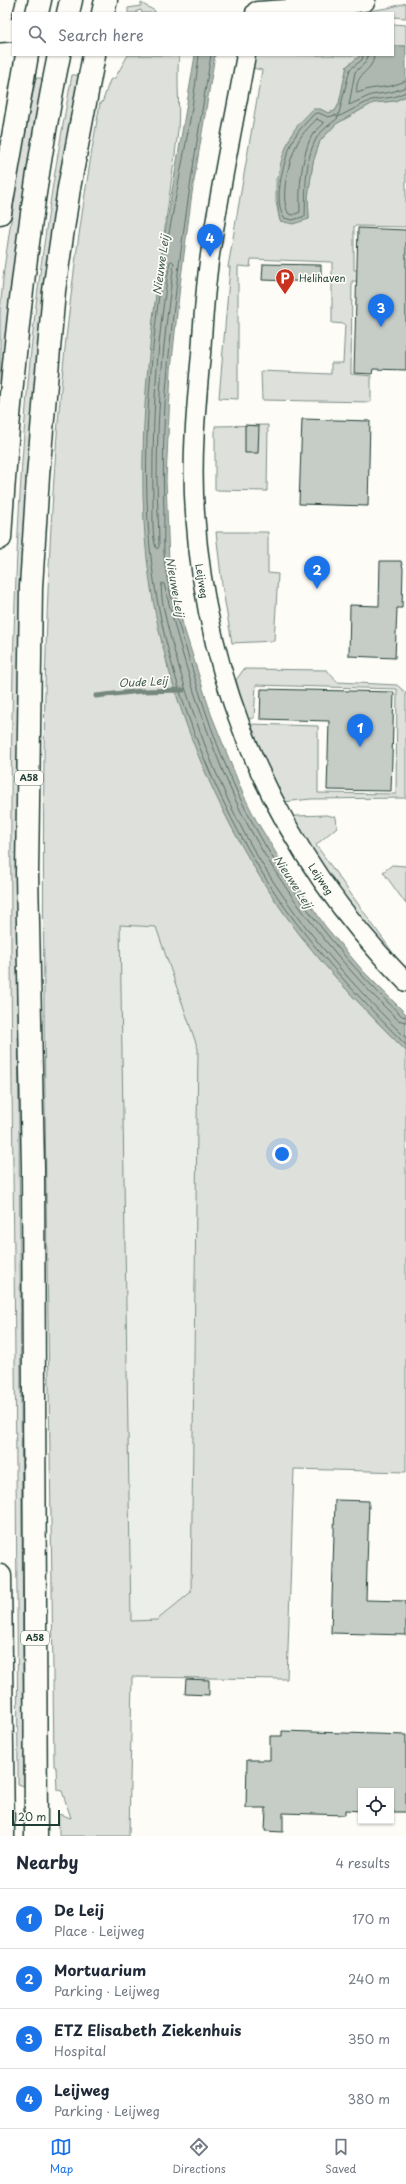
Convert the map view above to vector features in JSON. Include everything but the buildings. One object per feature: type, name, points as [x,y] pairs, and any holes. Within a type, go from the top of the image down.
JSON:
[{"type":"main road","points":[[0,16],[4,0]]},
{"type":"main road","points":[[37,12],[40,0]]},
{"type":"main road","points":[[68,12],[71,0]]},
{"type":"main road","points":[[103,12],[106,0]]},
{"type":"main road","points":[[272,12],[303,10],[364,0]]},
{"type":"main road","points":[[0,31],[12,30]]},
{"type":"main road","points":[[0,213],[27,56]]},
{"type":"main road","name":"A58","points":[[36,1836],[33,1167],[27,874],[31,587],[38,476],[54,291],[69,188],[92,64]]},
{"type":"main road","points":[[0,538],[19,308],[36,179],[57,65]]},
{"type":"main road","points":[[0,1576],[3,1836]]},
{"type":"street","name":"Leijweg","points":[[246,56],[210,257],[196,407],[195,511],[199,560],[209,620],[218,658],[239,722],[261,778],[278,810],[317,875],[334,898],[384,960],[406,982]]},
{"type":"shaded area","points":[[141,3],[155,12],[142,12],[141,10],[137,12],[128,12],[128,8],[141,6]]},
{"type":"shaded area","points":[[406,3],[406,18],[394,17],[394,12],[361,12],[388,8]]},
{"type":"shaded area","points":[[394,24],[406,25],[406,46],[394,46]]},
{"type":"shaded area","points":[[127,56],[179,56],[178,128],[158,278],[148,371],[144,465],[148,551],[168,668],[169,665],[193,738],[222,808],[259,874],[279,906],[326,966],[365,1010],[406,1051],[406,1472],[294,1469],[287,1679],[132,1677],[129,1836],[59,1836],[59,1814],[71,1818],[62,1791],[57,1790],[56,1767],[54,1766],[44,1013],[45,678],[54,477],[66,336],[78,243],[100,103],[102,103],[110,80],[115,78]],"holes":[[[120,925],[156,927],[198,1049],[191,1592],[157,1620],[131,1621]]]},
{"type":"shaded area","points":[[254,56],[360,56],[347,66],[339,104],[335,111],[328,113],[320,109],[276,179],[276,202],[280,221],[309,219],[308,197],[313,162],[320,141],[336,124],[373,103],[395,101],[406,96],[406,227],[354,226],[354,270],[399,272],[399,283],[352,281],[351,374],[371,376],[371,402],[262,400],[261,371],[331,374],[331,363],[343,363],[345,324],[332,323],[332,262],[251,259],[250,267],[238,266],[238,399],[219,398],[230,267],[228,267],[262,70],[252,68]]},
{"type":"shaded area","points":[[72,75],[79,75],[65,152],[18,714],[18,999],[24,1786],[18,1784],[11,911],[14,646],[21,470],[28,382],[46,228]]},
{"type":"shaded area","points":[[36,78],[42,78],[41,89],[17,240],[0,397],[0,311],[4,269],[22,145]]},
{"type":"shaded area","points":[[268,425],[267,491],[215,490],[215,426]]},
{"type":"shaded area","points":[[216,532],[268,532],[268,573],[278,574],[274,641],[232,643],[222,585]]},
{"type":"shaded area","points":[[244,669],[327,670],[337,682],[397,685],[406,693],[406,798],[311,799],[283,802],[249,724],[318,726],[318,793],[396,794],[397,689],[256,685],[254,718],[247,719],[236,680]]},
{"type":"shaded area","points":[[326,815],[336,817],[337,827],[316,845],[403,967],[406,966],[406,973],[340,900],[290,819],[295,816]]},
{"type":"shaded area","points":[[392,865],[406,866],[406,904],[383,872]]},
{"type":"shaded area","points":[[119,925],[156,927],[198,1049],[191,1592],[157,1620],[131,1621]]},
{"type":"water","points":[[394,46],[406,46],[406,96],[395,101],[373,103],[336,124],[320,141],[313,162],[308,197],[309,219],[293,224],[280,221],[277,188],[280,167],[286,147],[293,132],[313,109],[320,109],[328,113],[335,111],[339,104],[347,66],[360,56],[394,56]]},
{"type":"water","name":"Nieuwe Leij","points":[[195,56],[215,56],[192,193],[171,370],[166,480],[169,564],[183,625],[211,714],[243,794],[256,820],[279,858],[325,926],[363,971],[406,1014],[406,1051],[338,980],[312,950],[269,890],[240,843],[214,792],[192,740],[173,686],[159,631],[149,576],[144,521],[143,462],[145,404],[150,345],[166,229]]},
{"type":"pier","points":[[202,0],[225,0],[222,12],[200,12]]},
{"type":"waterway","name":"Oude Leij","points":[[96,696],[141,691],[183,690]]},
{"type":"place","name":"Leijweg","points":[[210,257]]},
{"type":"place","name":"Helihaven","points":[[285,295]]},
{"type":"place","name":"ETZ Elisabeth Ziekenhuis","points":[[381,327]]},
{"type":"place","name":"Mortuarium","points":[[317,589]]},
{"type":"place","name":"De Leij","points":[[360,747]]}]
